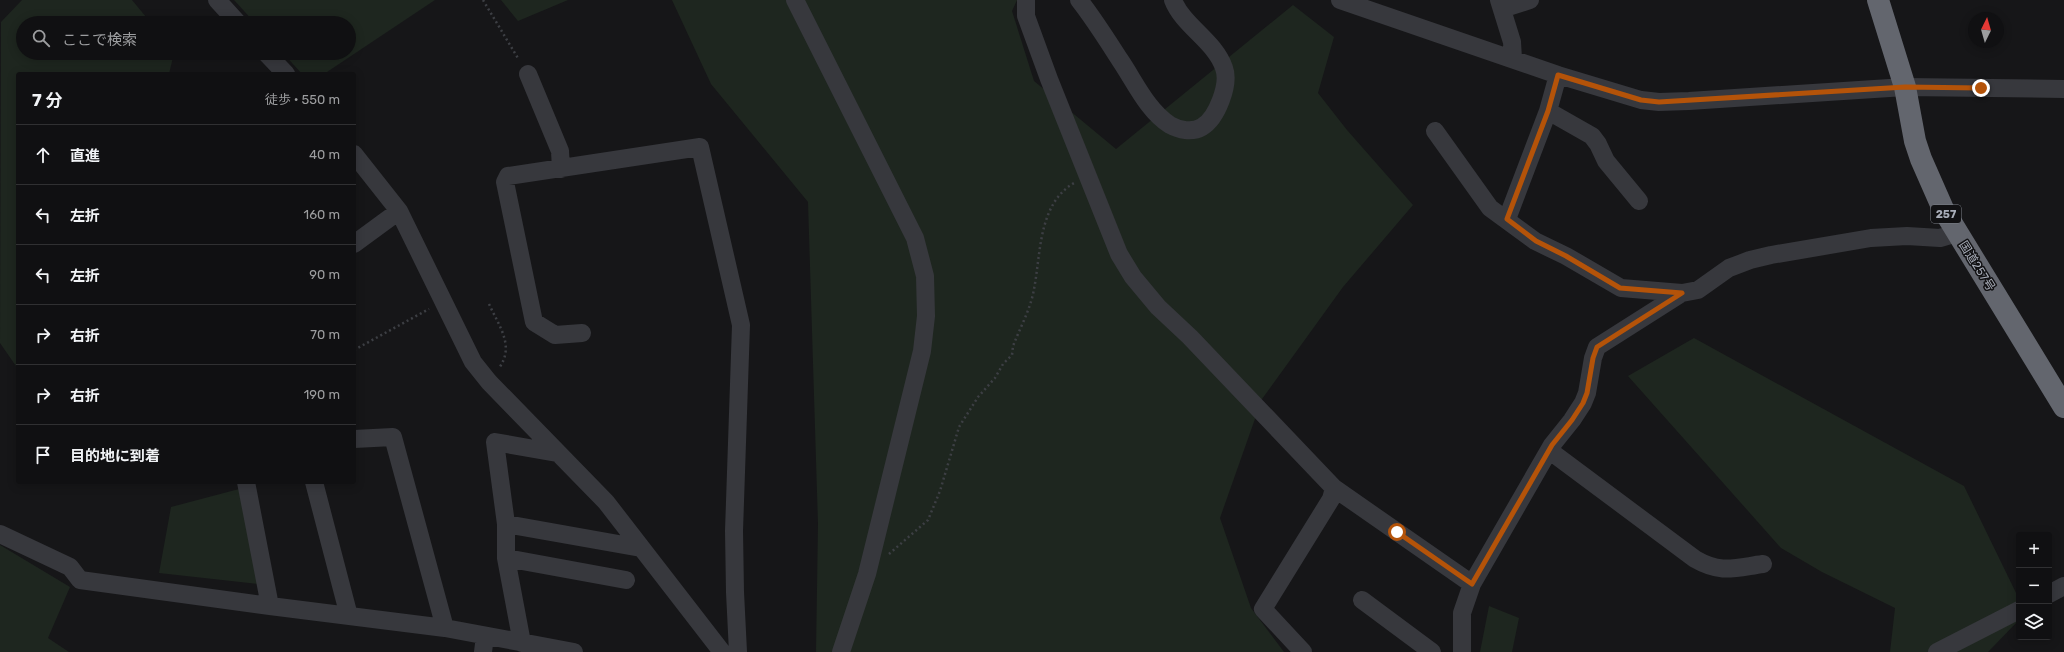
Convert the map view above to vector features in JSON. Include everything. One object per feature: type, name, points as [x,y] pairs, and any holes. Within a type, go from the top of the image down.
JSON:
[{"type":"highway","name":"国道257号","points":[[1878,0],[1905,87],[1915,141],[1921,160],[1957,233],[2064,407]]},
{"type":"street","points":[[217,0],[232,16]]},
{"type":"street","points":[[795,0],[915,238],[924,276],[926,316],[922,351],[867,574],[841,652]]},
{"type":"street","points":[[1026,0],[1029,24],[1088,178],[1119,254],[1133,277],[1158,307],[1190,337],[1334,488],[1472,584]]},
{"type":"street","points":[[1079,0],[1147,102],[1156,113],[1177,128],[1194,130],[1202,127],[1209,121],[1216,109],[1224,90],[1225,73],[1219,58],[1173,0]]},
{"type":"street","points":[[1340,0],[1558,75],[1641,100],[1659,102],[1905,87],[2064,89]]},
{"type":"street","points":[[1514,60],[1512,42],[1500,5],[1530,0]]},
{"type":"street","points":[[273,60],[284,72]]},
{"type":"street","points":[[528,74],[560,151],[560,169]]},
{"type":"street","points":[[1507,219],[1548,111],[1558,75]]},
{"type":"street","points":[[1548,111],[1592,136],[1598,144],[1606,161],[1639,201]]},
{"type":"street","points":[[1435,131],[1490,208],[1536,241],[1566,256],[1620,288],[1682,293],[1698,290],[1729,268],[1771,254],[1871,238],[1907,236],[1940,238],[1957,233]]},
{"type":"street","points":[[582,333],[555,335],[534,322],[505,182],[508,176],[700,147],[741,325],[734,530],[734,592],[738,652]]},
{"type":"street","points":[[356,157],[399,211],[473,362],[489,382],[606,502],[722,652]]},
{"type":"street","points":[[356,243],[399,211]]},
{"type":"street","points":[[1462,652],[1462,612],[1472,584],[1550,451],[1583,403],[1587,393],[1593,358],[1597,347],[1682,293]]},
{"type":"street","points":[[356,438],[393,437],[445,628]]},
{"type":"street","points":[[522,643],[506,558],[506,524],[495,442],[557,453]]},
{"type":"street","points":[[1550,451],[1695,559],[1710,567],[1726,569],[1762,564]]},
{"type":"street","points":[[246,484],[270,606]]},
{"type":"street","points":[[315,484],[349,616]]},
{"type":"street","points":[[1303,652],[1263,609],[1331,499],[1334,488]]},
{"type":"street","points":[[506,524],[641,548]]},
{"type":"street","points":[[0,534],[70,567],[80,580],[445,628],[484,644],[522,643],[574,652]]},
{"type":"street","points":[[506,558],[626,580]]},
{"type":"street","points":[[2052,592],[2064,586]]},
{"type":"street","points":[[1362,600],[1432,652]]},
{"type":"street","points":[[1937,652],[2016,612]]},
{"type":"path","points":[[483,0],[528,74]]},
{"type":"path","points":[[867,574],[928,520],[940,491],[959,428],[978,397],[995,378],[1003,364],[1012,355],[1013,346],[1034,290],[1039,245],[1050,213],[1055,203],[1069,187],[1088,178]]},
{"type":"path","points":[[356,349],[443,302]]},
{"type":"path","points":[[489,304],[507,344],[504,360],[489,382]]},
{"type":"shaded area","points":[[22,0],[132,0],[145,16],[16,16],[16,60],[172,60],[169,72],[16,72],[16,366],[0,343],[1,22]]},
{"type":"shaded area","points":[[234,0],[435,0],[356,53],[356,16],[249,16]]},
{"type":"shaded area","points":[[501,0],[568,0],[518,21]]},
{"type":"shaded area","points":[[672,0],[1017,0],[1012,11],[1034,81],[1116,149],[1293,5],[1334,37],[1318,93],[1347,130],[1413,205],[1343,287],[1262,399],[1220,518],[1251,608],[1284,652],[816,652],[818,524],[808,202],[711,84]]},
{"type":"shaded area","points":[[289,60],[345,60],[327,72],[300,72]]},
{"type":"shaded area","points":[[1694,338],[1964,486],[2016,593],[2016,623],[1988,652],[1890,652],[1895,608],[1822,572],[1781,548],[1628,376]]},
{"type":"shaded area","points":[[239,489],[258,584],[159,573],[171,507]]},
{"type":"shaded area","points":[[0,545],[70,587],[48,638],[69,652],[0,652]]},
{"type":"shaded area","points":[[1489,606],[1519,618],[1512,652],[1480,652]]},
{"type":"route","points":[[1397,532],[1472,584],[1526,488],[1536,475],[1550,451],[1552,445],[1572,420],[1583,403],[1587,393],[1593,358],[1597,347],[1606,339],[1682,293],[1620,288],[1566,256],[1536,241],[1507,219],[1548,111],[1558,75],[1641,100],[1659,102],[1754,98],[1905,87],[1981,88]]}]
